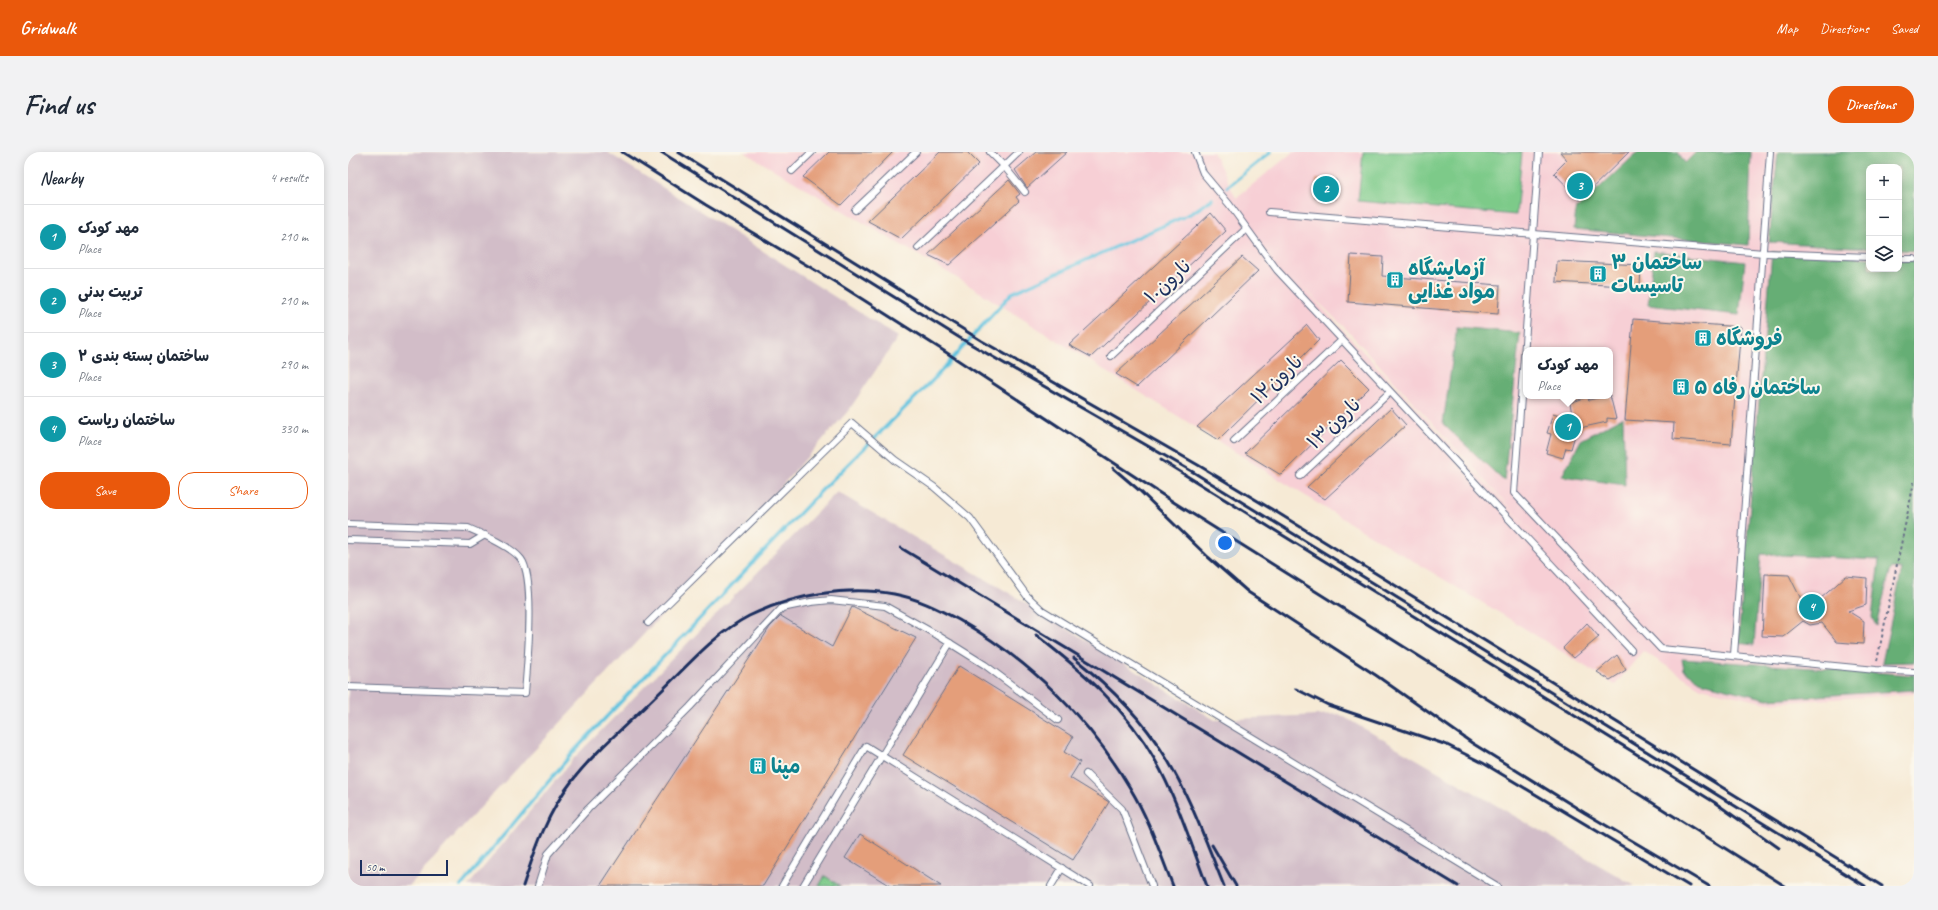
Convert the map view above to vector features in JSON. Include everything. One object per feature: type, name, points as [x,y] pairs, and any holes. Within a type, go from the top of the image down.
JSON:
[{"type":"lane","points":[[792,171],[812,152]]},
{"type":"lane","points":[[855,210],[916,152]]},
{"type":"lane","points":[[990,152],[1004,166],[1025,192]]},
{"type":"lane","points":[[918,248],[1019,152]]},
{"type":"lane","points":[[1195,152],[1203,173],[1277,270],[1389,393],[1631,650]]},
{"type":"lane","points":[[1525,347],[1539,152]]},
{"type":"lane","points":[[1734,655],[1764,253],[1770,152]]},
{"type":"lane","points":[[1269,212],[1764,253],[1866,257]]},
{"type":"lane","name":"نارون۱۰","points":[[1111,356],[1246,228]]},
{"type":"lane","points":[[1902,259],[1914,259]]},
{"type":"lane","name":"نارون۱۲","points":[[1234,441],[1341,340]]},
{"type":"lane","points":[[1523,376],[1514,493],[1661,649],[1876,670],[1914,672]]},
{"type":"lane","name":"نارون۱۳","points":[[1300,476],[1389,393]]},
{"type":"lane","points":[[648,623],[852,423],[895,460],[934,487],[970,518],[1027,596],[1042,610],[1497,886]]},
{"type":"lane","points":[[348,524],[468,528],[485,535],[521,559],[527,574],[530,617],[525,693],[348,687]]},
{"type":"lane","points":[[348,540],[470,544],[485,535]]},
{"type":"lane","points":[[538,886],[548,854],[588,809],[690,707],[782,608],[811,602],[831,600],[885,606],[985,665],[1058,720]]},
{"type":"lane","points":[[802,886],[950,643]]},
{"type":"lane","points":[[782,886],[866,746],[1090,886]]},
{"type":"lane","points":[[1086,774],[1122,808],[1152,886]]},
{"type":"lane","points":[[1051,886],[1062,868]]},
{"type":"path","points":[[1876,670],[1914,482]]},
{"type":"shaded area","points":[[348,152],[607,152],[898,337],[849,410],[743,529],[464,825],[409,886],[348,886]]},
{"type":"shaded area","points":[[744,152],[1213,152],[1236,198],[1293,152],[1914,152],[1914,694],[1767,703],[1701,688],[1643,651],[1615,685],[1508,618],[1320,505],[962,281]],"holes":[[[1300,284],[1346,329],[1561,563]]]},
{"type":"shaded area","points":[[837,492],[1021,600],[1215,720],[1339,714],[1635,886],[468,886],[574,758]]},
{"type":"green space","points":[[1363,152],[1522,152],[1516,215],[1358,201]]},
{"type":"green space","points":[[1638,152],[1678,152],[1685,163],[1696,152],[1751,152],[1748,245],[1574,229],[1576,209]]},
{"type":"green space","points":[[1778,152],[1914,152],[1914,251],[1902,250],[1902,164],[1866,164],[1866,248],[1769,242]]},
{"type":"green space","points":[[1654,251],[1745,262],[1739,315],[1648,305]]},
{"type":"green space","points":[[1772,252],[1866,258],[1866,272],[1902,272],[1902,260],[1914,261],[1914,662],[1882,663],[1902,569],[1891,568],[1876,626],[1872,617],[1879,560],[1761,554],[1754,645],[1738,643]]},
{"type":"green space","points":[[1457,327],[1520,333],[1504,481],[1443,424]]},
{"type":"green space","points":[[1623,417],[1625,485],[1562,476],[1581,440]]},
{"type":"green space","points":[[1682,659],[1914,675],[1914,690],[1767,699],[1703,683],[1684,670]]},
{"type":"green space","points":[[825,876],[840,886],[819,886]]},
{"type":"building","points":[[829,152],[893,152],[841,205],[803,177]]},
{"type":"building","points":[[940,152],[967,152],[979,164],[901,239],[868,221]]},
{"type":"building","points":[[1036,152],[1067,152],[1027,188],[1015,170]]},
{"type":"building","points":[[1560,152],[1629,152],[1580,200],[1554,173],[1567,160]]},
{"type":"building","points":[[1316,179],[1336,180],[1336,199],[1315,198]]},
{"type":"building","points":[[1009,180],[1020,194],[1016,197],[1019,201],[949,265],[928,255]]},
{"type":"building","points":[[1211,213],[1226,231],[1091,357],[1069,345]]},
{"type":"building","name":"آزمایشگاه مواد غذایی","points":[[1351,255],[1383,257],[1382,276],[1500,285],[1498,314],[1348,302]]},
{"type":"building","points":[[1242,257],[1258,271],[1137,387],[1116,374]]},
{"type":"building","name":"۳ ساختمان تاسیسات","points":[[1557,261],[1641,265],[1640,287],[1556,282]]},
{"type":"building","name":"۵ ساختمان رفاه","points":[[1633,319],[1741,327],[1731,444],[1673,439],[1674,423],[1625,420]]},
{"type":"building","points":[[1307,325],[1319,340],[1218,440],[1197,427]]},
{"type":"building","points":[[1341,360],[1369,388],[1281,475],[1245,453]]},
{"type":"building","points":[[1581,399],[1611,399],[1616,419],[1607,418],[1607,422],[1584,427],[1575,435],[1571,449],[1566,448],[1563,458],[1546,453],[1551,434],[1547,433],[1553,414],[1573,420],[1570,403]]},
{"type":"building","points":[[1391,408],[1406,425],[1325,499],[1307,487]]},
{"type":"building","points":[[1765,574],[1789,575],[1801,599],[1811,597],[1819,600],[1846,576],[1867,578],[1866,605],[1848,611],[1864,621],[1863,644],[1837,642],[1822,623],[1810,625],[1803,621],[1783,637],[1762,636]]},
{"type":"building","name":"مپنا","points":[[852,607],[916,638],[763,886],[600,886],[770,627],[781,616],[832,647]]},
{"type":"building","points":[[1587,623],[1599,637],[1574,658],[1563,648]]},
{"type":"building","points":[[1617,655],[1626,670],[1610,680],[1597,672]]},
{"type":"building","points":[[959,666],[1073,737],[1064,752],[1080,762],[1070,778],[1109,802],[1073,860],[903,755]]},
{"type":"building","points":[[860,834],[941,886],[890,886],[845,858]]},
{"type":"waterway","points":[[1227,187],[1271,152]]},
{"type":"waterway","points":[[461,886],[575,750],[821,491],[933,380],[1012,293],[1192,213],[1212,199]]},
{"type":"railway","points":[[622,152],[706,205],[840,285],[944,351],[1175,503],[1785,886]]},
{"type":"railway","points":[[661,152],[960,338],[1193,472],[1865,886]]},
{"type":"railway","points":[[678,152],[982,341],[1198,465],[1278,513],[1882,886]]},
{"type":"railway","points":[[1161,460],[1714,802],[1779,848]]},
{"type":"railway","points":[[1113,468],[1140,491],[1208,557],[1248,592],[1377,676],[1472,743],[1585,813],[1709,886]]},
{"type":"railway","points":[[901,548],[1458,886]]},
{"type":"railway","points":[[523,886],[537,845],[549,818],[563,793],[572,781],[601,749],[699,654],[723,633],[749,616],[783,602],[801,597],[839,591],[894,594],[927,604],[959,620],[985,636],[1033,672],[1076,715],[1114,762],[1137,800],[1149,824],[1173,886]]},
{"type":"railway","points":[[1036,635],[1086,676],[1117,707],[1144,741],[1170,790],[1207,886]]},
{"type":"railway","points":[[1074,658],[1124,703],[1156,742],[1174,771],[1190,803],[1224,886]]},
{"type":"railway","points":[[1296,689],[1328,705],[1447,745],[1483,763],[1689,886]]},
{"type":"railway","points":[[1212,845],[1236,886]]},
{"type":"place","name":"۲ ساختمان بسته بندی","points":[[1580,186]]},
{"type":"place","name":"تربیت بدنی","points":[[1326,189]]},
{"type":"place","name":"۳ ساختمان تاسیسات","points":[[1598,274]]},
{"type":"place","name":"آزمایشگاه مواد غذایی","points":[[1395,280]]},
{"type":"place","name":"فروشگاه","points":[[1703,338]]},
{"type":"place","name":"۵ ساختمان رفاه","points":[[1681,387]]},
{"type":"place","name":"مهد کودک","points":[[1568,427]]},
{"type":"place","name":"ساختمان ریاست","points":[[1812,607]]},
{"type":"place","name":"مپنا","points":[[758,766]]}]
